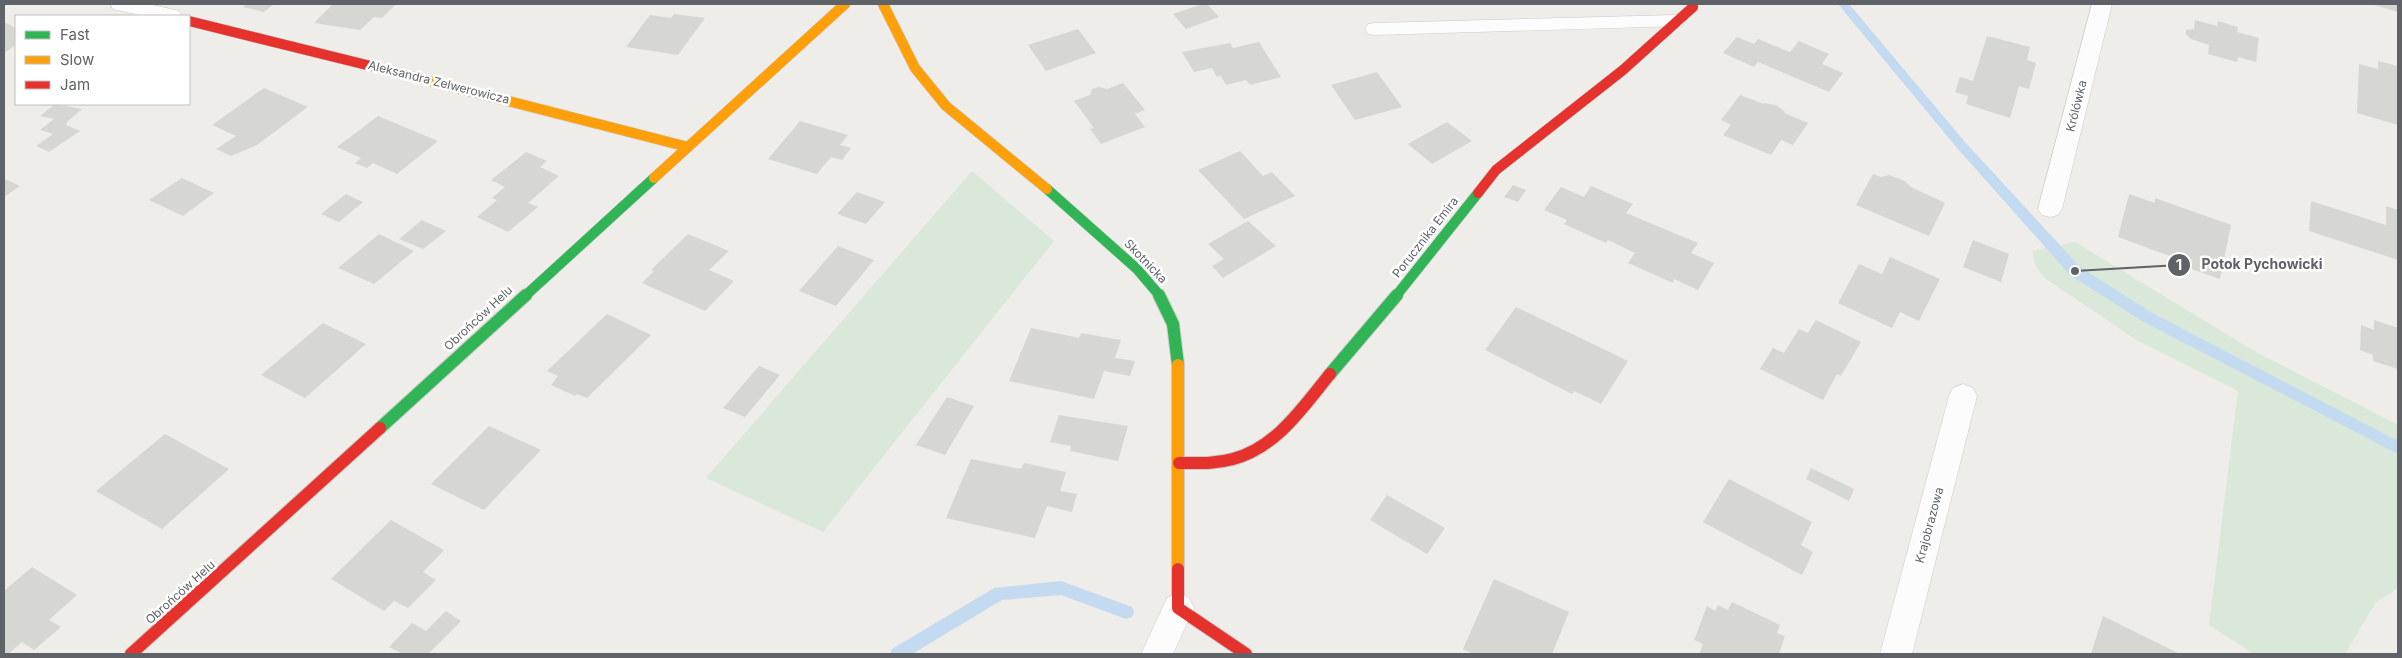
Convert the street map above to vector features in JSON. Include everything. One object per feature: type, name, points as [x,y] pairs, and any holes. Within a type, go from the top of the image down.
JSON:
[{"type":"street","points":[[121,4],[167,15]]},
{"type":"street","name":"Obrońców Helu","points":[[131,654],[845,4]]},
{"type":"street","name":"Skotnicka","points":[[883,4],[915,68],[938,99],[1060,199],[1141,272],[1161,296],[1174,323],[1178,346],[1178,608]]},
{"type":"street","name":"Porucznika Emira","points":[[1179,463],[1239,459],[1258,451],[1272,441],[1398,293],[1496,170],[1622,70],[1693,6]]},
{"type":"street","name":"Aleksandra Zelwerowicza","points":[[190,21],[470,90],[688,147]]},
{"type":"street","name":"Krajobrazowa","points":[[1896,654],[1963,396]]},
{"type":"street","points":[[1156,654],[1178,608],[1246,654]]},
{"type":"lane","name":"Królówka","points":[[2050,209],[2102,4]]},
{"type":"lane","points":[[1375,29],[1675,21]]},
{"type":"green space","points":[[972,171],[1054,241],[823,532],[706,478]]},
{"type":"green space","points":[[2075,242],[2256,352],[2398,425],[2398,588],[2376,602],[2345,654],[2254,654],[2209,625],[2238,391],[2138,341],[2046,279],[2036,267],[2032,251]]},
{"type":"building","points":[[247,4],[274,4],[264,12],[243,7]]},
{"type":"building","points":[[333,4],[396,4],[382,18],[374,17],[360,30],[314,23]]},
{"type":"building","points":[[1207,4],[1219,17],[1186,29],[1173,14]]},
{"type":"building","points":[[2371,4],[2398,4],[2398,12]]},
{"type":"building","points":[[674,14],[705,18],[678,55],[626,47],[650,15],[671,18]]},
{"type":"building","points":[[2195,20],[2217,26],[2218,21],[2238,27],[2237,32],[2259,38],[2256,62],[2238,57],[2237,62],[2208,54],[2209,45],[2191,39],[2186,34],[2186,30],[2194,29]]},
{"type":"building","points":[[4,22],[15,28],[15,46],[4,53]]},
{"type":"building","points":[[1078,29],[1096,53],[1046,71],[1028,45]]},
{"type":"building","points":[[1987,36],[2030,47],[2027,60],[2036,63],[2029,89],[2019,86],[2010,118],[1966,104],[1968,96],[1955,92],[1960,77],[1973,81]]},
{"type":"building","points":[[1737,37],[1754,44],[1758,39],[1790,52],[1799,41],[1829,54],[1822,64],[1843,73],[1829,92],[1758,62],[1754,67],[1723,53]]},
{"type":"building","points":[[1259,42],[1281,77],[1250,85],[1246,80],[1226,85],[1220,75],[1217,77],[1212,68],[1194,72],[1182,52],[1230,43],[1233,48]]},
{"type":"building","points":[[2378,61],[2398,66],[2398,125],[2357,113],[2359,64],[2378,69]]},
{"type":"building","points":[[1377,72],[1402,107],[1355,120],[1331,85]]},
{"type":"building","points":[[1123,83],[1145,110],[1135,114],[1145,127],[1101,144],[1090,129],[1094,128],[1074,101],[1090,95],[1092,89],[1099,87],[1107,89]]},
{"type":"building","points":[[264,88],[308,107],[257,145],[231,156],[216,149],[236,136],[212,125]]},
{"type":"building","points":[[1740,95],[1764,104],[1776,105],[1784,113],[1808,123],[1793,145],[1781,140],[1771,155],[1723,135],[1731,125],[1721,120]]},
{"type":"building","points":[[54,105],[82,109],[66,125],[80,131],[49,152],[36,146],[53,134],[40,130],[54,119],[40,116]]},
{"type":"building","points":[[378,116],[438,141],[397,174],[373,163],[367,168],[355,163],[361,158],[337,147]]},
{"type":"building","points":[[800,121],[848,135],[840,145],[851,148],[842,160],[831,157],[817,174],[768,159]]},
{"type":"building","points":[[1447,122],[1472,141],[1432,164],[1408,144]]},
{"type":"building","points":[[1240,151],[1263,176],[1272,172],[1295,196],[1244,219],[1198,170]]},
{"type":"building","points":[[526,152],[547,161],[540,167],[559,176],[528,203],[538,207],[508,232],[477,217],[497,200],[492,198],[505,187],[491,180]]},
{"type":"building","points":[[1873,174],[1881,177],[1889,175],[1905,181],[1911,187],[1945,203],[1929,236],[1856,205]]},
{"type":"building","points":[[182,178],[214,193],[183,216],[149,200]]},
{"type":"building","points":[[4,179],[20,186],[4,197]]},
{"type":"building","points":[[1513,185],[1526,190],[1518,202],[1504,197]]},
{"type":"building","points":[[1591,186],[1633,204],[1626,213],[1698,243],[1691,253],[1714,263],[1698,290],[1674,279],[1673,283],[1628,263],[1635,253],[1608,240],[1606,243],[1564,224],[1567,220],[1544,210],[1561,187],[1584,197]]},
{"type":"building","points":[[857,192],[885,202],[866,224],[837,214]]},
{"type":"building","points":[[346,194],[363,202],[339,222],[321,214]]},
{"type":"building","points":[[2129,194],[2155,203],[2155,198],[2231,225],[2220,279],[2174,263],[2175,258],[2118,237]]},
{"type":"building","points":[[2311,201],[2386,225],[2386,206],[2398,210],[2398,260],[2309,231]]},
{"type":"building","points":[[422,220],[446,231],[423,249],[399,239]]},
{"type":"building","points":[[1248,221],[1276,246],[1223,278],[1212,266],[1224,259],[1208,244]]},
{"type":"building","points":[[379,234],[414,251],[374,284],[338,268]]},
{"type":"building","points":[[688,234],[729,251],[709,270],[734,281],[705,311],[642,283],[654,271],[651,270]]},
{"type":"building","points":[[1973,240],[2009,254],[2001,282],[1963,267]]},
{"type":"building","points":[[838,246],[874,260],[836,306],[799,291]]},
{"type":"building","points":[[1890,257],[1940,279],[1919,321],[1900,312],[1892,328],[1838,303],[1859,264],[1882,274]]},
{"type":"building","points":[[1516,307],[1628,361],[1601,404],[1574,391],[1572,394],[1485,350]]},
{"type":"building","points":[[607,314],[651,335],[587,398],[577,394],[575,396],[551,385],[558,376],[547,371]]},
{"type":"building","points":[[1816,320],[1861,342],[1841,376],[1837,374],[1823,400],[1760,369],[1773,348],[1784,353],[1799,329],[1808,333]]},
{"type":"building","points":[[2374,320],[2398,328],[2398,369],[2373,361],[2373,355],[2360,350],[2361,325],[2374,330]]},
{"type":"building","points":[[323,323],[366,344],[305,398],[261,375]]},
{"type":"building","points":[[1031,328],[1079,338],[1081,333],[1121,340],[1115,358],[1135,361],[1130,376],[1104,371],[1094,399],[1009,381]]},
{"type":"building","points":[[759,366],[780,375],[745,417],[723,408]]},
{"type":"building","points":[[947,397],[974,406],[945,455],[916,445]]},
{"type":"building","points":[[1059,415],[1128,426],[1118,461],[1070,451],[1071,446],[1050,442]]},
{"type":"building","points":[[489,426],[541,450],[484,510],[431,484]]},
{"type":"building","points":[[165,434],[229,469],[162,529],[96,491]]},
{"type":"building","points":[[971,459],[1021,469],[1024,463],[1066,472],[1060,491],[1077,494],[1072,512],[1047,506],[1035,538],[946,518]]},
{"type":"building","points":[[1811,468],[1854,489],[1849,501],[1806,479]]},
{"type":"building","points":[[1729,479],[1812,522],[1801,545],[1813,552],[1802,575],[1703,522]]},
{"type":"building","points":[[1387,495],[1445,528],[1427,554],[1370,520]]},
{"type":"building","points":[[391,520],[444,550],[423,572],[436,580],[408,608],[394,601],[384,611],[331,579]]},
{"type":"building","points":[[32,567],[77,595],[49,620],[61,627],[34,650],[22,642],[8,654],[4,654],[4,591]]},
{"type":"building","points":[[1494,579],[1569,612],[1552,654],[1473,654],[1463,649]]},
{"type":"building","points":[[1732,602],[1780,625],[1777,633],[1785,636],[1779,654],[1699,654],[1703,644],[1694,640],[1707,606],[1715,611],[1718,605],[1728,610]]},
{"type":"building","points":[[446,611],[461,621],[428,654],[403,654],[389,647],[412,623],[426,631]]},
{"type":"building","points":[[2103,616],[2180,654],[2091,654]]},
{"type":"waterway","points":[[1843,4],[1961,145],[2075,271],[2147,317],[2398,448]]},
{"type":"waterway","points":[[898,654],[1000,593],[1061,588],[1126,612]]},
{"type":"traffic: fast","points":[[380,428],[654,178]]},
{"type":"traffic: fast","points":[[1047,189],[1137,269],[1159,294],[1173,324],[1177,343],[1178,365]]},
{"type":"traffic: fast","points":[[1330,374],[1404,287],[1478,193]]},
{"type":"traffic: slow","points":[[654,178],[845,4]]},
{"type":"traffic: slow","points":[[883,4],[915,68],[946,106],[1047,189]]},
{"type":"traffic: slow","points":[[387,70],[688,147]]},
{"type":"traffic: slow","points":[[1178,365],[1178,569]]},
{"type":"traffic: jam","points":[[1478,193],[1496,170],[1623,70],[1693,7]]},
{"type":"traffic: jam","points":[[190,21],[387,70]]},
{"type":"traffic: jam","points":[[1179,463],[1225,461],[1254,451],[1267,443],[1290,422],[1330,374]]},
{"type":"traffic: jam","points":[[131,654],[380,428]]},
{"type":"traffic: jam","points":[[1178,569],[1178,608],[1246,654]]},
{"type":"place","name":"Potok Pychowicki","points":[[2075,271]]}]
